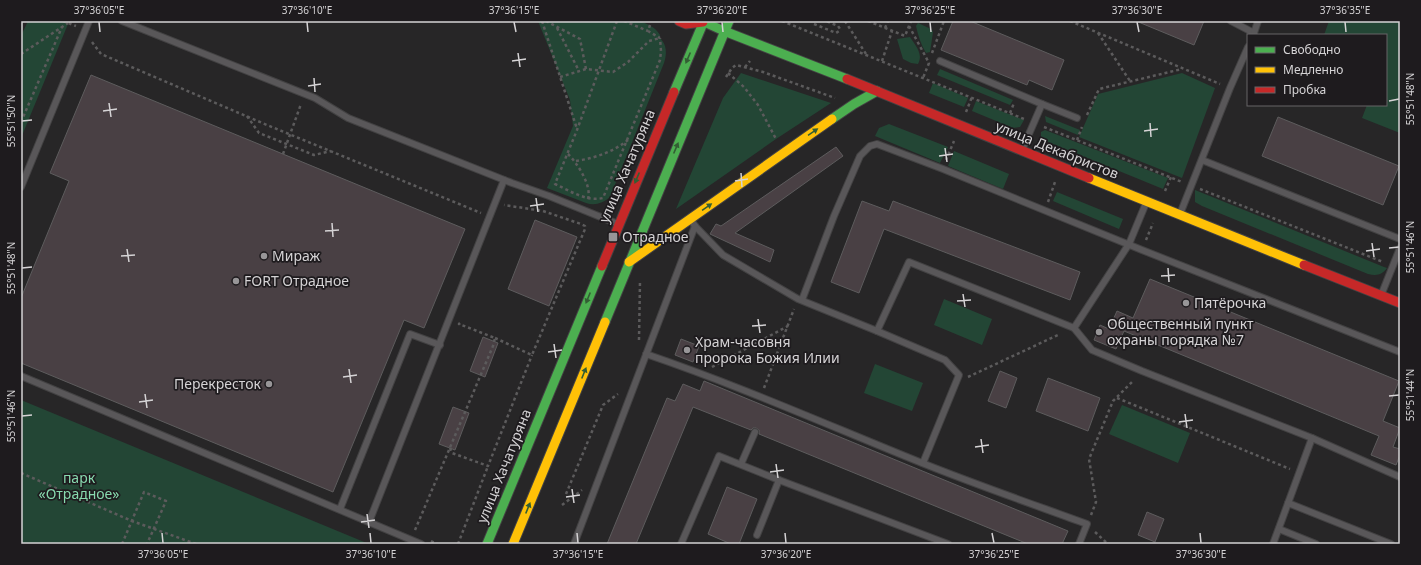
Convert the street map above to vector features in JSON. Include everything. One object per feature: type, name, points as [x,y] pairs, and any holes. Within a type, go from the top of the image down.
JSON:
[{"type":"main road","name":"улица Декабристов","points":[[679,21],[686,24],[703,21],[724,31],[877,91],[1146,202],[1180,214],[1400,303]]},
{"type":"main road","name":"улица Хачатуряна","points":[[487,544],[703,21]]},
{"type":"main road","points":[[513,544],[729,21]]},
{"type":"main road","points":[[629,262],[692,222],[848,108],[877,91]]},
{"type":"lane","points":[[21,187],[89,21]]},
{"type":"lane","points":[[122,21],[316,98],[348,118],[504,180],[550,196],[618,224]]},
{"type":"lane","points":[[1231,21],[1253,34],[1258,21]]},
{"type":"lane","points":[[1180,214],[1247,49]]},
{"type":"lane","points":[[940,61],[1076,118]]},
{"type":"lane","points":[[1021,151],[1042,104]]},
{"type":"lane","points":[[800,300],[836,210],[860,156],[870,146],[879,144],[1400,352]]},
{"type":"lane","points":[[1202,160],[1400,239]]},
{"type":"lane","points":[[370,522],[504,180]]},
{"type":"lane","points":[[1074,328],[1129,244],[1146,202]]},
{"type":"lane","points":[[574,544],[646,354],[692,222],[723,255],[800,300],[877,330],[945,360],[960,375],[955,383],[923,463]]},
{"type":"lane","points":[[1381,295],[1400,248]]},
{"type":"lane","points":[[877,330],[908,262],[1074,328],[1092,350],[1312,438],[1400,477]]},
{"type":"lane","points":[[340,509],[410,334],[440,344]]},
{"type":"lane","points":[[646,354],[761,396],[923,463],[1087,524],[1079,544]]},
{"type":"lane","points":[[21,376],[421,544]]},
{"type":"lane","points":[[766,407],[769,400]]},
{"type":"lane","points":[[741,464],[755,432]]},
{"type":"lane","points":[[1273,544],[1312,438]]},
{"type":"lane","points":[[681,544],[719,456],[948,544]]},
{"type":"lane","points":[[757,535],[779,480]]},
{"type":"lane","points":[[1288,503],[1391,544]]},
{"type":"lane","points":[[1279,529],[1316,544]]},
{"type":"path","points":[[63,21],[81,28],[101,54],[246,116],[484,214],[489,219]]},
{"type":"path","points":[[542,21],[577,130]]},
{"type":"path","points":[[546,21],[580,39],[586,69]]},
{"type":"path","points":[[617,21],[568,154],[555,184],[588,198],[595,200],[603,198],[660,60],[660,38]]},
{"type":"path","points":[[624,21],[660,38]]},
{"type":"path","points":[[782,21],[1393,266]]},
{"type":"path","points":[[814,24],[836,33],[840,29],[838,26],[826,21]]},
{"type":"path","points":[[845,21],[866,54]]},
{"type":"path","points":[[868,21],[905,36],[911,21]]},
{"type":"path","points":[[885,28],[888,21]]},
{"type":"path","points":[[923,78],[944,21]]},
{"type":"path","points":[[1070,21],[1230,88]]},
{"type":"path","points":[[21,54],[68,23]]},
{"type":"path","points":[[648,32],[650,25]]},
{"type":"path","points":[[21,122],[62,26]]},
{"type":"path","points":[[910,26],[929,63]]},
{"type":"path","points":[[557,28],[579,71]]},
{"type":"path","points":[[882,61],[892,31]]},
{"type":"path","points":[[1098,33],[1130,81]]},
{"type":"path","points":[[559,77],[586,69],[613,72],[628,62],[649,41],[660,38]]},
{"type":"path","points":[[745,67],[750,61]]},
{"type":"path","points":[[723,83],[728,73],[736,65],[840,100]]},
{"type":"path","points":[[1099,88],[1183,69]]},
{"type":"path","points":[[728,73],[744,87],[758,105],[776,139]]},
{"type":"path","points":[[283,154],[304,94]]},
{"type":"path","points":[[966,112],[972,97]]},
{"type":"path","points":[[246,116],[259,133],[314,155],[331,151]]},
{"type":"path","points":[[576,162],[605,154],[621,145],[628,139]]},
{"type":"path","points":[[942,169],[954,140]]},
{"type":"path","points":[[568,154],[576,162],[588,187],[588,198]]},
{"type":"path","points":[[1165,192],[1171,177]]},
{"type":"path","points":[[1044,210],[1056,182]]},
{"type":"path","points":[[458,544],[532,355],[576,252],[585,226],[543,211],[495,203]]},
{"type":"path","points":[[1142,250],[1153,223]]},
{"type":"path","points":[[639,347],[640,274]]},
{"type":"path","points":[[761,396],[788,326],[800,300]]},
{"type":"path","points":[[462,317],[459,324],[532,355]]},
{"type":"path","points":[[701,373],[788,326]]},
{"type":"path","points":[[955,383],[1074,328]]},
{"type":"path","points":[[411,540],[493,346],[495,338]]},
{"type":"path","points":[[1108,544],[1087,524],[1096,502],[1089,459],[1113,402],[1142,371]]},
{"type":"path","points":[[1117,398],[1300,473]]},
{"type":"path","points":[[566,494],[603,405]]},
{"type":"path","points":[[450,448],[452,453],[488,466]]},
{"type":"path","points":[[21,473],[132,521],[196,544]]},
{"type":"path","points":[[122,544],[144,492],[166,500],[147,544]]},
{"type":"green space","points":[[28,21],[61,21],[68,24],[21,138],[21,36]]},
{"type":"green space","points":[[538,21],[639,21],[656,30],[665,47],[666,56],[664,63],[610,197],[605,201],[593,204],[586,203],[547,188],[573,126],[570,100]]},
{"type":"green space","points":[[1329,21],[1400,21],[1400,133],[1362,118],[1367,106],[1387,106],[1387,34],[1324,34]]},
{"type":"green space","points":[[918,23],[931,29],[933,32],[930,52],[926,53],[921,43],[916,26]]},
{"type":"green space","points":[[910,37],[919,53],[920,60],[918,64],[911,63],[903,59],[897,39]]},
{"type":"green space","points":[[940,69],[1013,100],[1010,105],[937,75]]},
{"type":"green space","points":[[741,73],[831,103],[776,139],[676,209],[723,98]]},
{"type":"green space","points":[[1182,73],[1215,88],[1182,178],[1079,137],[1098,94]]},
{"type":"green space","points":[[933,83],[968,98],[964,107],[929,93]]},
{"type":"green space","points":[[976,101],[1024,120],[1020,127],[1013,128],[972,111]]},
{"type":"green space","points":[[1045,116],[1080,130],[1078,135],[1046,122]]},
{"type":"green space","points":[[889,124],[948,147],[940,163],[875,136],[879,128]]},
{"type":"green space","points":[[1045,130],[1168,178],[1163,189],[1041,139],[1041,132]]},
{"type":"green space","points":[[954,151],[1009,174],[1003,189],[948,166]]},
{"type":"green space","points":[[1195,190],[1387,268],[1379,274],[1368,274],[1202,206],[1195,202]]},
{"type":"green space","points":[[1057,192],[1123,219],[1119,229],[1053,201]]},
{"type":"green space","points":[[944,299],[992,319],[982,345],[934,325]]},
{"type":"green space","points":[[875,364],[923,383],[912,411],[864,393]]},
{"type":"green space","name":"парк «Отрадное»","points":[[21,400],[369,544],[21,544]]},
{"type":"green space","points":[[1122,405],[1190,433],[1178,463],[1109,434]]},
{"type":"building","points":[[953,21],[970,21],[1064,60],[1052,90],[1029,80],[1027,85],[941,50]]},
{"type":"building","points":[[1136,21],[1204,21],[1194,45]]},
{"type":"building","name":"FORT Отрадное","points":[[91,75],[465,229],[424,328],[404,320],[333,492],[21,363],[21,298],[69,181],[50,173]]},
{"type":"building","points":[[1278,117],[1399,166],[1383,205],[1262,156]]},
{"type":"building","points":[[836,147],[843,156],[735,233],[774,250],[770,262],[710,234],[716,224],[721,226]]},
{"type":"building","points":[[862,201],[889,211],[893,201],[1080,272],[1070,300],[884,229],[859,293],[831,282]]},
{"type":"building","points":[[535,220],[577,237],[549,306],[508,289]]},
{"type":"building","points":[[1150,279],[1399,381],[1383,421],[1400,428],[1393,447],[1400,449],[1400,455],[1396,465],[1371,455],[1379,436],[1124,331],[1116,349],[1094,340],[1100,325],[1109,329],[1117,311],[1133,318]]},
{"type":"building","points":[[483,337],[498,343],[485,377],[470,371]]},
{"type":"building","name":"Храм-часовня пророка Божия Илии","points":[[681,339],[699,346],[693,362],[675,355]]},
{"type":"building","points":[[1000,371],[1017,378],[1006,408],[988,401]]},
{"type":"building","points":[[1048,378],[1100,398],[1088,431],[1036,411]]},
{"type":"building","points":[[704,381],[1068,531],[1062,544],[1028,544],[759,434],[759,430],[756,428],[751,430],[693,407],[636,544],[607,544],[667,398],[675,401],[683,384],[700,391]]},
{"type":"building","points":[[453,407],[469,413],[455,450],[439,444]]},
{"type":"building","points":[[727,487],[757,499],[739,544],[731,544],[708,534]]},
{"type":"building","points":[[1147,512],[1164,519],[1155,542],[1138,535]]},
{"type":"traffic: fast","points":[[702,21],[847,79]]},
{"type":"traffic: fast","points":[[674,92],[704,21]]},
{"type":"traffic: fast","points":[[605,322],[729,21]]},
{"type":"traffic: fast","points":[[832,119],[877,91]]},
{"type":"traffic: fast","points":[[487,544],[602,266]]},
{"type":"traffic: slow","points":[[629,262],[832,119]]},
{"type":"traffic: slow","points":[[1089,178],[1304,265]]},
{"type":"traffic: slow","points":[[513,544],[605,322]]},
{"type":"traffic: jam","points":[[679,21],[686,24],[703,22]]},
{"type":"traffic: jam","points":[[847,79],[1089,178]]},
{"type":"traffic: jam","points":[[602,266],[674,92]]},
{"type":"traffic: jam","points":[[1304,265],[1400,303]]},
{"type":"place","name":"Отрадное","points":[[613,237]]},
{"type":"place","name":"Мираж","points":[[264,256]]},
{"type":"place","name":"FORT Отрадное","points":[[236,281]]},
{"type":"place","name":"Пятёрочка","points":[[1186,303]]},
{"type":"place","name":"Общественный пункт охраны порядка №7","points":[[1099,332]]},
{"type":"place","name":"Храм-часовня пророка Божия Илии","points":[[687,350]]},
{"type":"place","name":"Перекресток","points":[[269,384]]}]
